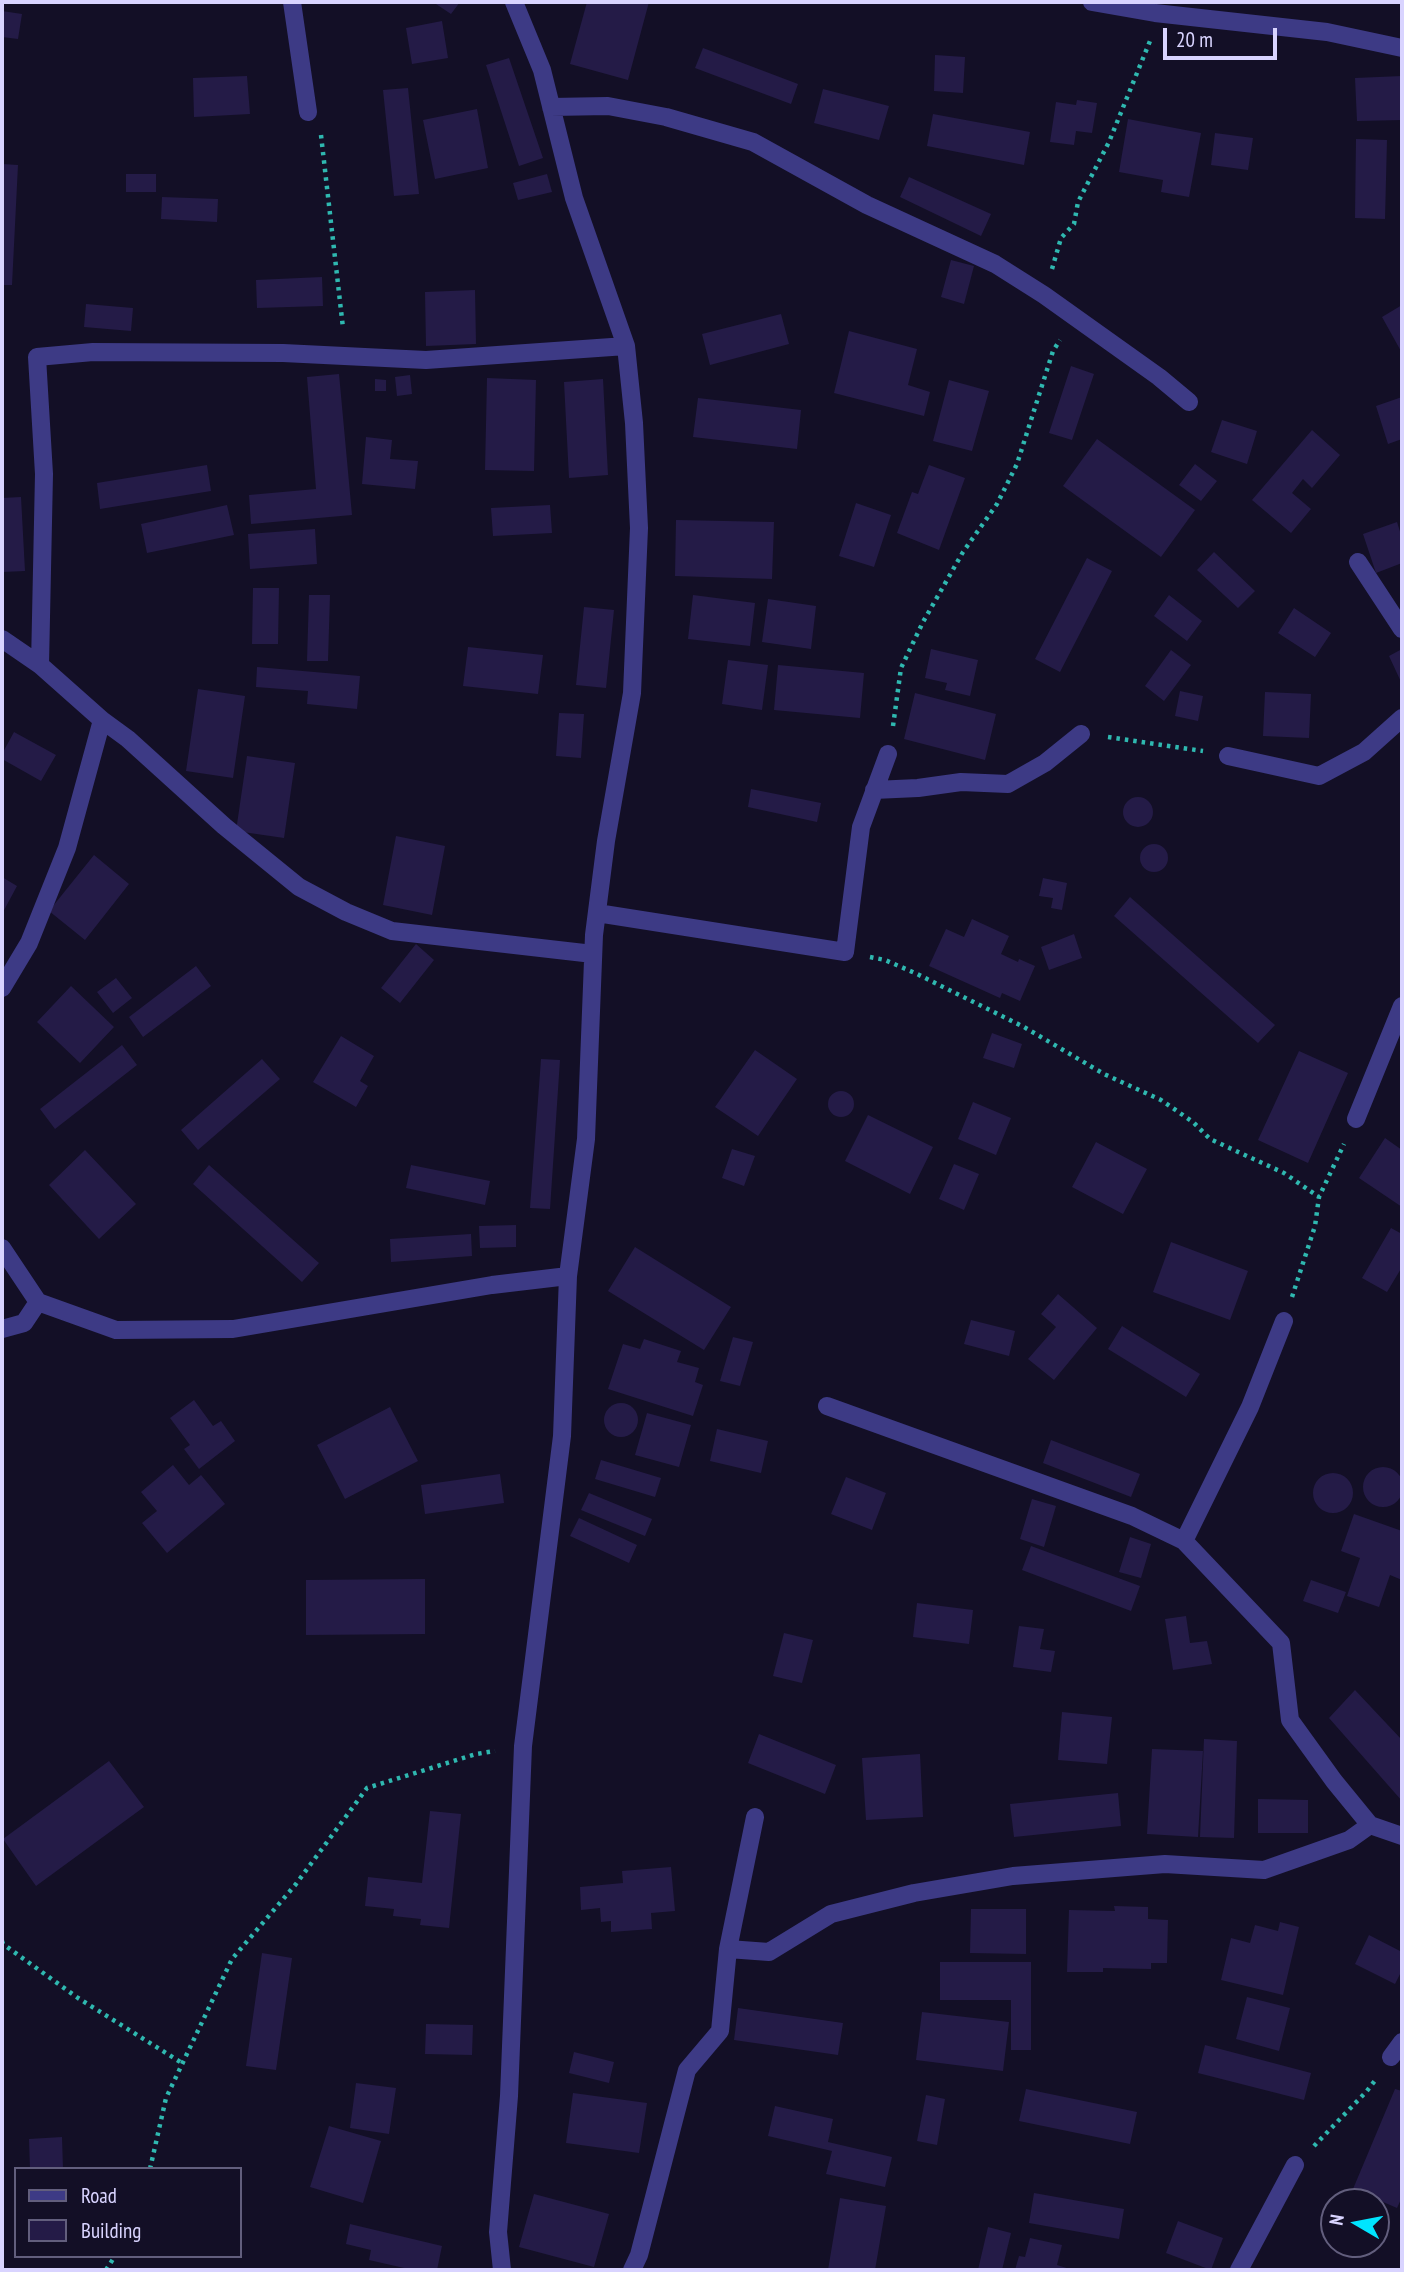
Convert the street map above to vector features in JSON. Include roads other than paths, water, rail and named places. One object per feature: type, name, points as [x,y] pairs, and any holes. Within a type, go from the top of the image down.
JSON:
[{"type":"street","points":[[292,2],[308,112]]},
{"type":"street","points":[[502,2270],[498,2232],[509,2096],[523,1746],[562,1436],[568,1276],[586,1139],[593,954],[606,841],[632,693],[639,528],[634,423],[626,346],[574,198],[542,70],[514,2]]},
{"type":"street","points":[[1092,2],[1155,13],[1327,33],[1402,48]]},
{"type":"street","points":[[551,107],[608,106],[666,117],[752,142],[867,205],[995,264],[1044,295],[1159,377],[1189,402]]},
{"type":"street","points":[[40,665],[44,474],[37,357],[107,352],[283,353],[426,360],[626,346]]},
{"type":"street","points":[[1358,562],[1402,629]]},
{"type":"street","points":[[2,639],[40,665],[102,720],[128,739],[224,826],[299,887],[346,912],[393,931],[593,954]]},
{"type":"street","points":[[1228,756],[1319,776],[1364,752],[1402,718]]},
{"type":"street","points":[[2,988],[29,943],[68,848],[102,720]]},
{"type":"street","points":[[874,790],[961,782],[1009,784],[1045,763],[1081,734]]},
{"type":"street","points":[[597,914],[845,952],[861,827],[888,754]]},
{"type":"street","points":[[1356,1119],[1402,1006]]},
{"type":"street","points":[[2,1248],[38,1302],[116,1330],[233,1329],[492,1285],[568,1276]]},
{"type":"street","points":[[2,1329],[24,1323],[38,1302]]},
{"type":"street","points":[[1184,1541],[1250,1406],[1284,1321]]},
{"type":"street","points":[[827,1406],[1132,1516],[1184,1541],[1281,1643],[1290,1720],[1356,1810],[1370,1825],[1402,1836]]},
{"type":"street","points":[[632,2270],[639,2255],[687,2070],[720,2031],[728,1950],[755,1817]]},
{"type":"street","points":[[728,1950],[769,1952],[831,1914],[914,1893],[1013,1876],[1165,1864],[1264,1870],[1349,1840],[1370,1825]]},
{"type":"street","points":[[1391,2057],[1402,2042]]},
{"type":"street","points":[[1239,2270],[1295,2165]]}]
